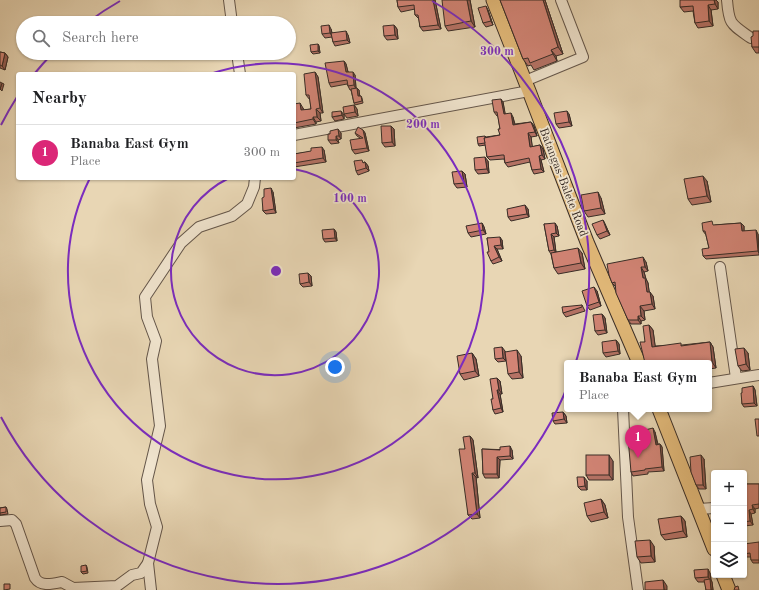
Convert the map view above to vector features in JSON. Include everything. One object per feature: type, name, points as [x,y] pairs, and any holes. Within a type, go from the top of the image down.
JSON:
[{"type":"main road","name":"Batangas-Balete Road","points":[[493,0],[587,242],[638,360]]},
{"type":"main road","points":[[660,412],[711,542]]},
{"type":"main road","points":[[724,578],[729,590]]},
{"type":"street","points":[[229,0],[231,16]]},
{"type":"street","points":[[296,135],[527,86],[583,57],[560,0]]},
{"type":"street","points":[[727,0],[732,24],[751,38]]},
{"type":"street","points":[[238,60],[240,72]]},
{"type":"street","points":[[0,521],[12,520],[16,524],[34,578],[37,582],[47,584],[62,582],[73,588],[117,586],[132,575],[141,573],[148,563],[157,528],[150,504],[147,480],[160,426],[152,359],[156,341],[147,317],[145,297],[181,243],[199,227],[232,216],[247,204],[254,187],[255,180]]},
{"type":"street","points":[[720,267],[736,378]]},
{"type":"street","points":[[712,382],[759,375]]},
{"type":"street","points":[[622,412],[628,517],[638,590]]},
{"type":"street","points":[[699,509],[711,508]]},
{"type":"street","points":[[148,563],[151,590]]},
{"type":"building","points":[[397,0],[433,0],[438,25],[420,27],[418,15],[415,15],[414,5],[398,7]]},
{"type":"building","points":[[442,0],[467,0],[471,21],[445,26]]},
{"type":"building","points":[[500,0],[543,0],[558,47],[551,50],[553,54],[530,63],[528,58],[523,59]]},
{"type":"building","points":[[680,0],[714,0],[715,4],[708,5],[709,21],[695,23],[693,6],[680,7]]},
{"type":"building","points":[[486,6],[491,21],[483,23],[478,8]]},
{"type":"building","points":[[329,25],[330,33],[322,34],[321,26]]},
{"type":"building","points":[[394,25],[395,35],[384,36],[383,26]]},
{"type":"building","points":[[346,31],[347,40],[333,42],[331,33]]},
{"type":"building","points":[[753,31],[759,31],[759,47],[752,47],[751,37],[753,36]]},
{"type":"building","points":[[318,44],[318,51],[311,52],[310,45]]},
{"type":"building","points":[[0,52],[5,53],[2,66],[0,65]]},
{"type":"building","points":[[344,61],[346,72],[353,72],[354,85],[348,86],[347,80],[329,83],[325,63]]},
{"type":"building","points":[[315,72],[320,108],[316,109],[317,117],[296,123],[296,104],[300,103],[301,110],[311,109],[309,95],[306,95],[304,74]]},
{"type":"building","points":[[357,88],[358,96],[361,96],[362,101],[354,103],[351,89]]},
{"type":"building","points":[[501,99],[504,114],[511,113],[513,125],[531,122],[535,132],[528,133],[530,147],[540,145],[542,155],[539,156],[541,169],[532,170],[529,158],[505,163],[504,155],[487,157],[484,138],[500,135],[498,129],[500,129],[497,112],[494,112],[492,100]]},
{"type":"building","points":[[354,105],[355,112],[344,114],[343,107]]},
{"type":"building","points":[[341,111],[342,115],[332,117],[332,112]]},
{"type":"building","points":[[567,111],[569,122],[556,124],[554,113]]},
{"type":"building","points":[[381,126],[391,126],[392,142],[382,143]]},
{"type":"building","points":[[358,127],[363,130],[367,148],[352,150],[350,140],[363,138],[355,133]]},
{"type":"building","points":[[338,129],[339,136],[336,136],[336,140],[328,140],[328,134],[330,134],[330,131]]},
{"type":"building","points":[[485,136],[485,143],[478,144],[477,137]]},
{"type":"building","points":[[322,147],[323,158],[296,163],[296,154],[311,151],[311,148]]},
{"type":"building","points":[[485,157],[487,169],[475,170],[474,158]]},
{"type":"building","points":[[362,160],[363,163],[365,162],[366,168],[356,171],[354,161]]},
{"type":"building","points":[[462,171],[464,183],[454,184],[452,172]]},
{"type":"building","points":[[703,176],[707,196],[688,199],[684,179]]},
{"type":"building","points":[[271,188],[274,209],[263,211],[262,198],[264,197],[264,189]]},
{"type":"building","points":[[598,192],[601,208],[584,211],[581,195]]},
{"type":"building","points":[[525,205],[527,214],[508,217],[507,209]]},
{"type":"building","points":[[603,220],[607,231],[597,235],[592,224]]},
{"type":"building","points":[[712,221],[713,225],[741,223],[742,231],[756,230],[758,251],[703,256],[702,249],[709,248],[702,223]]},
{"type":"building","points":[[482,223],[483,230],[468,233],[466,226]]},
{"type":"building","points":[[555,223],[556,233],[551,234],[554,250],[549,251],[544,224]]},
{"type":"building","points":[[334,229],[335,238],[323,239],[322,230]]},
{"type":"building","points":[[500,237],[501,245],[494,246],[499,257],[491,261],[487,252],[489,252],[487,238]]},
{"type":"building","points":[[578,248],[581,263],[554,268],[551,253]]},
{"type":"building","points":[[643,257],[645,267],[641,267],[643,278],[645,278],[647,292],[650,292],[652,304],[640,306],[641,316],[638,316],[638,320],[628,320],[616,293],[615,282],[612,283],[609,275],[607,264]]},
{"type":"building","points":[[308,273],[309,282],[300,284],[299,274]]},
{"type":"building","points":[[594,287],[599,302],[587,306],[582,291]]},
{"type":"building","points":[[582,305],[582,307],[563,313],[562,307]]},
{"type":"building","points":[[602,314],[605,330],[595,331],[593,315]]},
{"type":"building","points":[[649,325],[652,347],[681,343],[681,346],[710,342],[712,360],[644,360],[640,342],[645,342],[643,326]]},
{"type":"building","points":[[616,340],[618,351],[603,353],[602,342]]},
{"type":"building","points":[[502,347],[503,358],[495,359],[494,348]]},
{"type":"building","points":[[744,348],[746,364],[738,366],[735,349]]},
{"type":"building","points":[[517,350],[519,372],[508,374],[505,352]]},
{"type":"building","points":[[472,353],[475,371],[460,374],[457,356]]},
{"type":"building","points":[[497,378],[499,390],[497,390],[501,408],[493,410],[490,379]]},
{"type":"building","points":[[753,386],[754,403],[742,404],[742,388]]},
{"type":"building","points":[[563,412],[564,419],[553,421],[552,413]]},
{"type":"building","points":[[755,419],[759,419],[759,436],[757,436]]},
{"type":"building","points":[[653,428],[656,445],[660,444],[662,467],[631,472],[628,438],[642,436],[641,431]]},
{"type":"building","points":[[470,436],[475,473],[472,473],[477,514],[468,515],[459,449],[465,449],[463,437]]},
{"type":"building","points":[[510,446],[510,456],[497,457],[497,474],[483,474],[482,449],[500,450],[500,447]]},
{"type":"building","points":[[586,455],[609,455],[609,475],[586,475]]},
{"type":"building","points":[[701,455],[703,485],[696,485],[691,472],[690,457]]},
{"type":"building","points":[[577,477],[584,477],[585,486],[578,487]]},
{"type":"building","points":[[747,484],[759,484],[759,504],[752,505],[753,509],[749,510],[750,521],[747,522]]},
{"type":"building","points":[[601,499],[604,512],[587,516],[584,503]]},
{"type":"building","points":[[6,507],[6,512],[0,513],[0,508]]},
{"type":"building","points":[[681,516],[683,531],[661,535],[658,519]]},
{"type":"building","points":[[650,540],[651,556],[637,557],[635,541]]},
{"type":"building","points":[[759,542],[759,560],[751,560],[750,553],[747,554],[747,544]]},
{"type":"building","points":[[86,565],[87,571],[81,572],[81,566]]},
{"type":"building","points":[[708,569],[708,577],[695,578],[694,570]]},
{"type":"building","points":[[710,579],[711,590],[706,590],[704,580]]},
{"type":"building","points":[[663,580],[664,590],[645,590],[645,582]]},
{"type":"building","points":[[4,584],[10,584],[10,589],[4,590]]},
{"type":"building","points":[[738,586],[739,590],[734,590],[735,587]]},
{"type":"place","name":"Banaba East Gym","points":[[638,458]]}]
